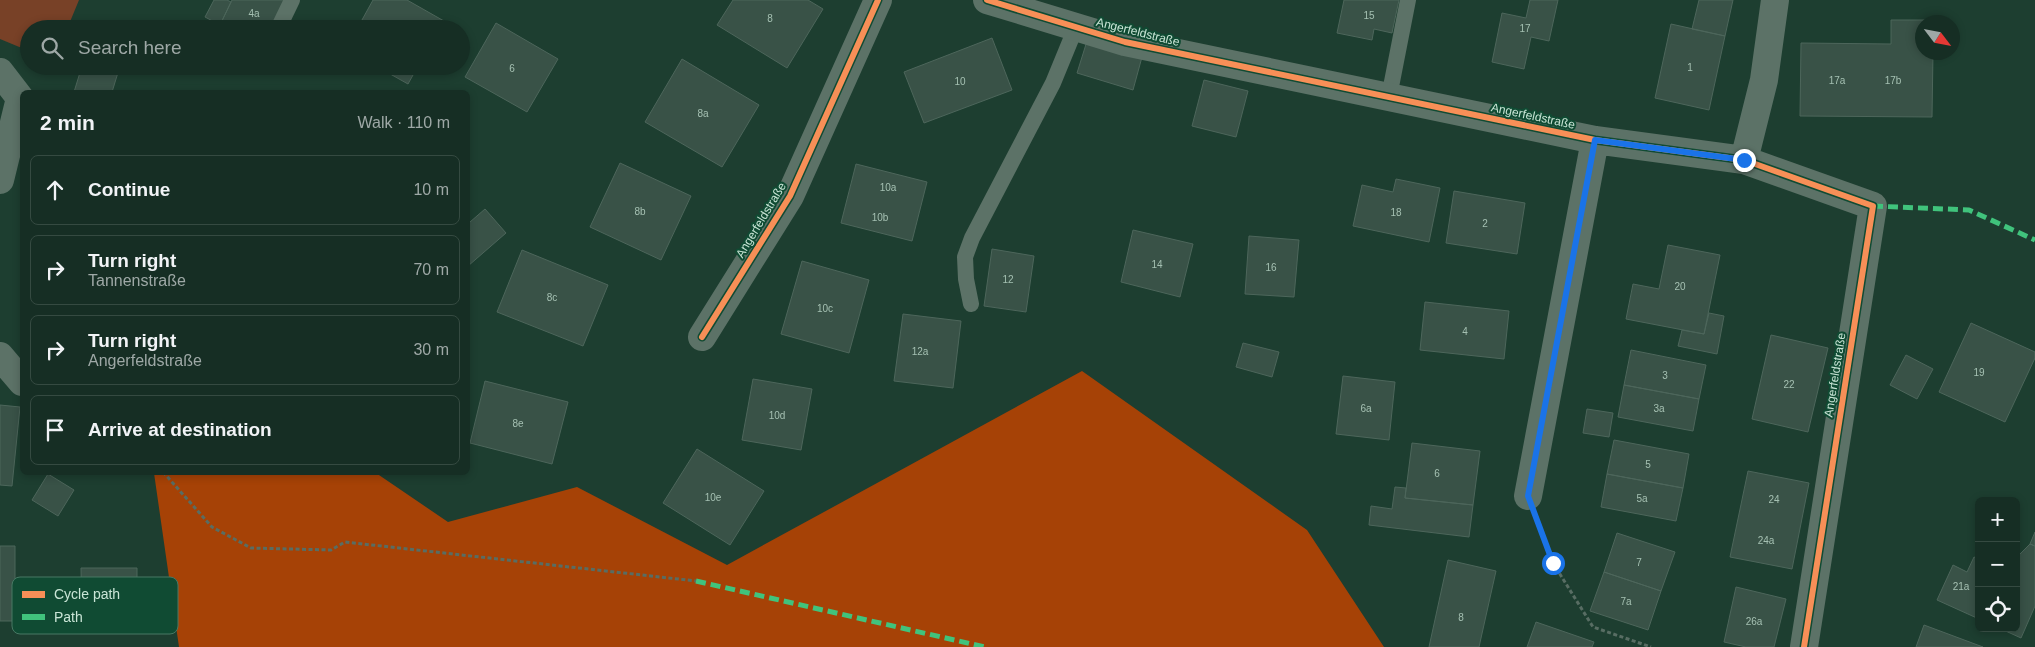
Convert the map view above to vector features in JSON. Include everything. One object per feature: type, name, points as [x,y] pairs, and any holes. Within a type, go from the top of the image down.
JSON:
[{"type":"street","name":"Angerfeldstraße","points":[[702,337],[790,196],[878,0]]},
{"type":"street","name":"Angerfeldstraße","points":[[987,0],[1125,42],[1595,140],[1744,160],[1873,206],[1804,647]]},
{"type":"street","points":[[1744,160],[1764,80],[1775,0]]},
{"type":"street","points":[[0,72],[20,98],[0,180]]},
{"type":"street","points":[[1528,496],[1595,140]]},
{"type":"street","points":[[0,356],[20,380]]},
{"type":"lane","points":[[282,20],[292,0]]},
{"type":"lane","points":[[1389,97],[1408,0]]},
{"type":"lane","points":[[971,304],[965,257],[972,238],[1053,83],[1076,27]]},
{"type":"path","points":[[165,475],[212,527],[251,548],[332,550],[345,542],[696,580]]},
{"type":"path","points":[[1528,496],[1553,563],[1593,627],[1651,647]]},
{"type":"shaded area","points":[[0,0],[79,0],[71,20],[20,20],[20,47],[0,39]]},
{"type":"shaded area","points":[[1082,371],[1307,530],[1384,647],[179,647],[177,634],[178,577],[169,577],[154,475],[379,475],[448,522],[577,487],[727,565]]},
{"type":"building","points":[[214,0],[227,0],[231,2],[222,20],[211,20],[205,17]]},
{"type":"building","points":[[232,0],[288,0],[278,20],[222,20]]},
{"type":"building","points":[[373,0],[407,0],[442,20],[362,20]]},
{"type":"building","points":[[733,0],[808,0],[823,9],[787,68],[717,25]]},
{"type":"building","points":[[1344,0],[1399,0],[1392,33],[1374,29],[1372,40],[1337,33]]},
{"type":"building","points":[[1530,0],[1558,0],[1549,41],[1531,37],[1524,69],[1492,62],[1502,13],[1526,18]]},
{"type":"building","points":[[1699,0],[1733,0],[1725,36],[1692,29]]},
{"type":"building","points":[[1891,20],[1915,20],[1915,60],[1933,60],[1932,117],[1800,116],[1801,43],[1891,44]]},
{"type":"building","points":[[496,23],[558,59],[527,112],[465,77],[470,75],[470,68]]},
{"type":"building","points":[[1671,24],[1725,36],[1709,110],[1655,98]]},
{"type":"building","points":[[992,38],[1012,90],[924,123],[904,72]]},
{"type":"building","points":[[1087,41],[1142,57],[1133,90],[1077,73]]},
{"type":"building","points":[[682,59],[759,105],[722,167],[645,122]]},
{"type":"building","points":[[79,75],[117,75],[113,90],[75,90]]},
{"type":"building","points":[[392,75],[413,75],[408,84]]},
{"type":"building","points":[[1204,80],[1248,91],[1236,137],[1192,126]]},
{"type":"building","points":[[620,163],[691,196],[661,260],[590,227]]},
{"type":"building","points":[[856,164],[927,182],[912,241],[841,223]]},
{"type":"building","points":[[1396,179],[1440,188],[1429,242],[1353,226],[1362,185],[1393,192]]},
{"type":"building","points":[[1454,191],[1525,203],[1517,254],[1446,243]]},
{"type":"building","points":[[485,209],[506,233],[470,264],[470,222]]},
{"type":"building","points":[[1133,230],[1193,244],[1180,297],[1121,282]]},
{"type":"building","points":[[1249,236],[1299,240],[1294,297],[1245,294]]},
{"type":"building","points":[[1668,245],[1720,255],[1704,334],[1626,319],[1633,284],[1659,289]]},
{"type":"building","points":[[992,249],[1034,256],[1026,312],[984,306]]},
{"type":"building","points":[[522,250],[608,285],[583,346],[497,312]]},
{"type":"building","points":[[802,261],[869,280],[849,353],[781,334]]},
{"type":"building","points":[[1425,302],[1509,311],[1504,359],[1420,350]]},
{"type":"building","points":[[1709,313],[1724,316],[1717,354],[1678,346],[1682,330],[1704,334]]},
{"type":"building","points":[[903,314],[961,321],[953,388],[894,381]]},
{"type":"building","points":[[1971,323],[2035,352],[2035,358],[2005,422],[1939,392]]},
{"type":"building","points":[[1771,335],[1828,348],[1808,432],[1752,419]]},
{"type":"building","points":[[1243,343],[1279,352],[1272,377],[1236,367]]},
{"type":"building","points":[[1631,350],[1706,365],[1699,399],[1624,385]]},
{"type":"building","points":[[1906,355],[1933,369],[1917,399],[1890,385]]},
{"type":"building","points":[[1343,376],[1395,382],[1389,440],[1336,434]]},
{"type":"building","points":[[753,379],[812,389],[801,450],[742,440]]},
{"type":"building","points":[[485,381],[568,402],[552,464],[470,443]]},
{"type":"building","points":[[1624,385],[1699,399],[1693,431],[1618,417]]},
{"type":"building","points":[[0,405],[20,407],[12,486],[0,485]]},
{"type":"building","points":[[1587,409],[1613,413],[1609,437],[1583,433]]},
{"type":"building","points":[[1614,440],[1689,454],[1683,488],[1607,474]]},
{"type":"building","points":[[1412,443],[1480,451],[1473,505],[1405,498]]},
{"type":"building","points":[[697,449],[764,491],[730,545],[663,503]]},
{"type":"building","points":[[1748,471],[1809,483],[1792,569],[1730,557]]},
{"type":"building","points":[[1607,474],[1683,488],[1676,521],[1601,507]]},
{"type":"building","points":[[47,475],[74,490],[58,516],[32,500]]},
{"type":"building","points":[[1395,487],[1406,488],[1405,498],[1473,505],[1469,537],[1369,525],[1371,506],[1392,509]]},
{"type":"building","points":[[2035,532],[2035,546],[2030,544]]},
{"type":"building","points":[[1617,533],[1675,552],[1661,591],[1604,572]]},
{"type":"building","points":[[2030,544],[2035,546],[2035,606],[2021,638],[2008,632],[2020,632],[2020,554]]},
{"type":"building","points":[[0,546],[15,546],[15,577],[12,577],[12,621],[0,621]]},
{"type":"building","points":[[1975,557],[1975,617],[1937,600],[1953,565],[1967,572]]},
{"type":"building","points":[[1448,560],[1496,571],[1479,647],[1429,647]]},
{"type":"building","points":[[81,568],[137,568],[137,577],[81,577]]},
{"type":"building","points":[[1604,572],[1661,591],[1648,630],[1590,611]]},
{"type":"building","points":[[1736,587],[1786,599],[1774,647],[1746,647],[1724,642]]},
{"type":"building","points":[[1536,622],[1594,642],[1592,647],[1527,647]]},
{"type":"building","points":[[1924,625],[1983,647],[1916,647]]},
{"type":"marked path","points":[[1873,206],[1969,210],[2035,240]]},
{"type":"marked path","points":[[696,581],[985,647]]},
{"type":"cycle path","points":[[702,337],[790,196],[878,0]]},
{"type":"cycle path","points":[[987,0],[1125,42],[1595,140],[1744,160],[1873,206],[1804,647]]},
{"type":"route","points":[[1553,563],[1528,496],[1595,140],[1744,160]]}]
